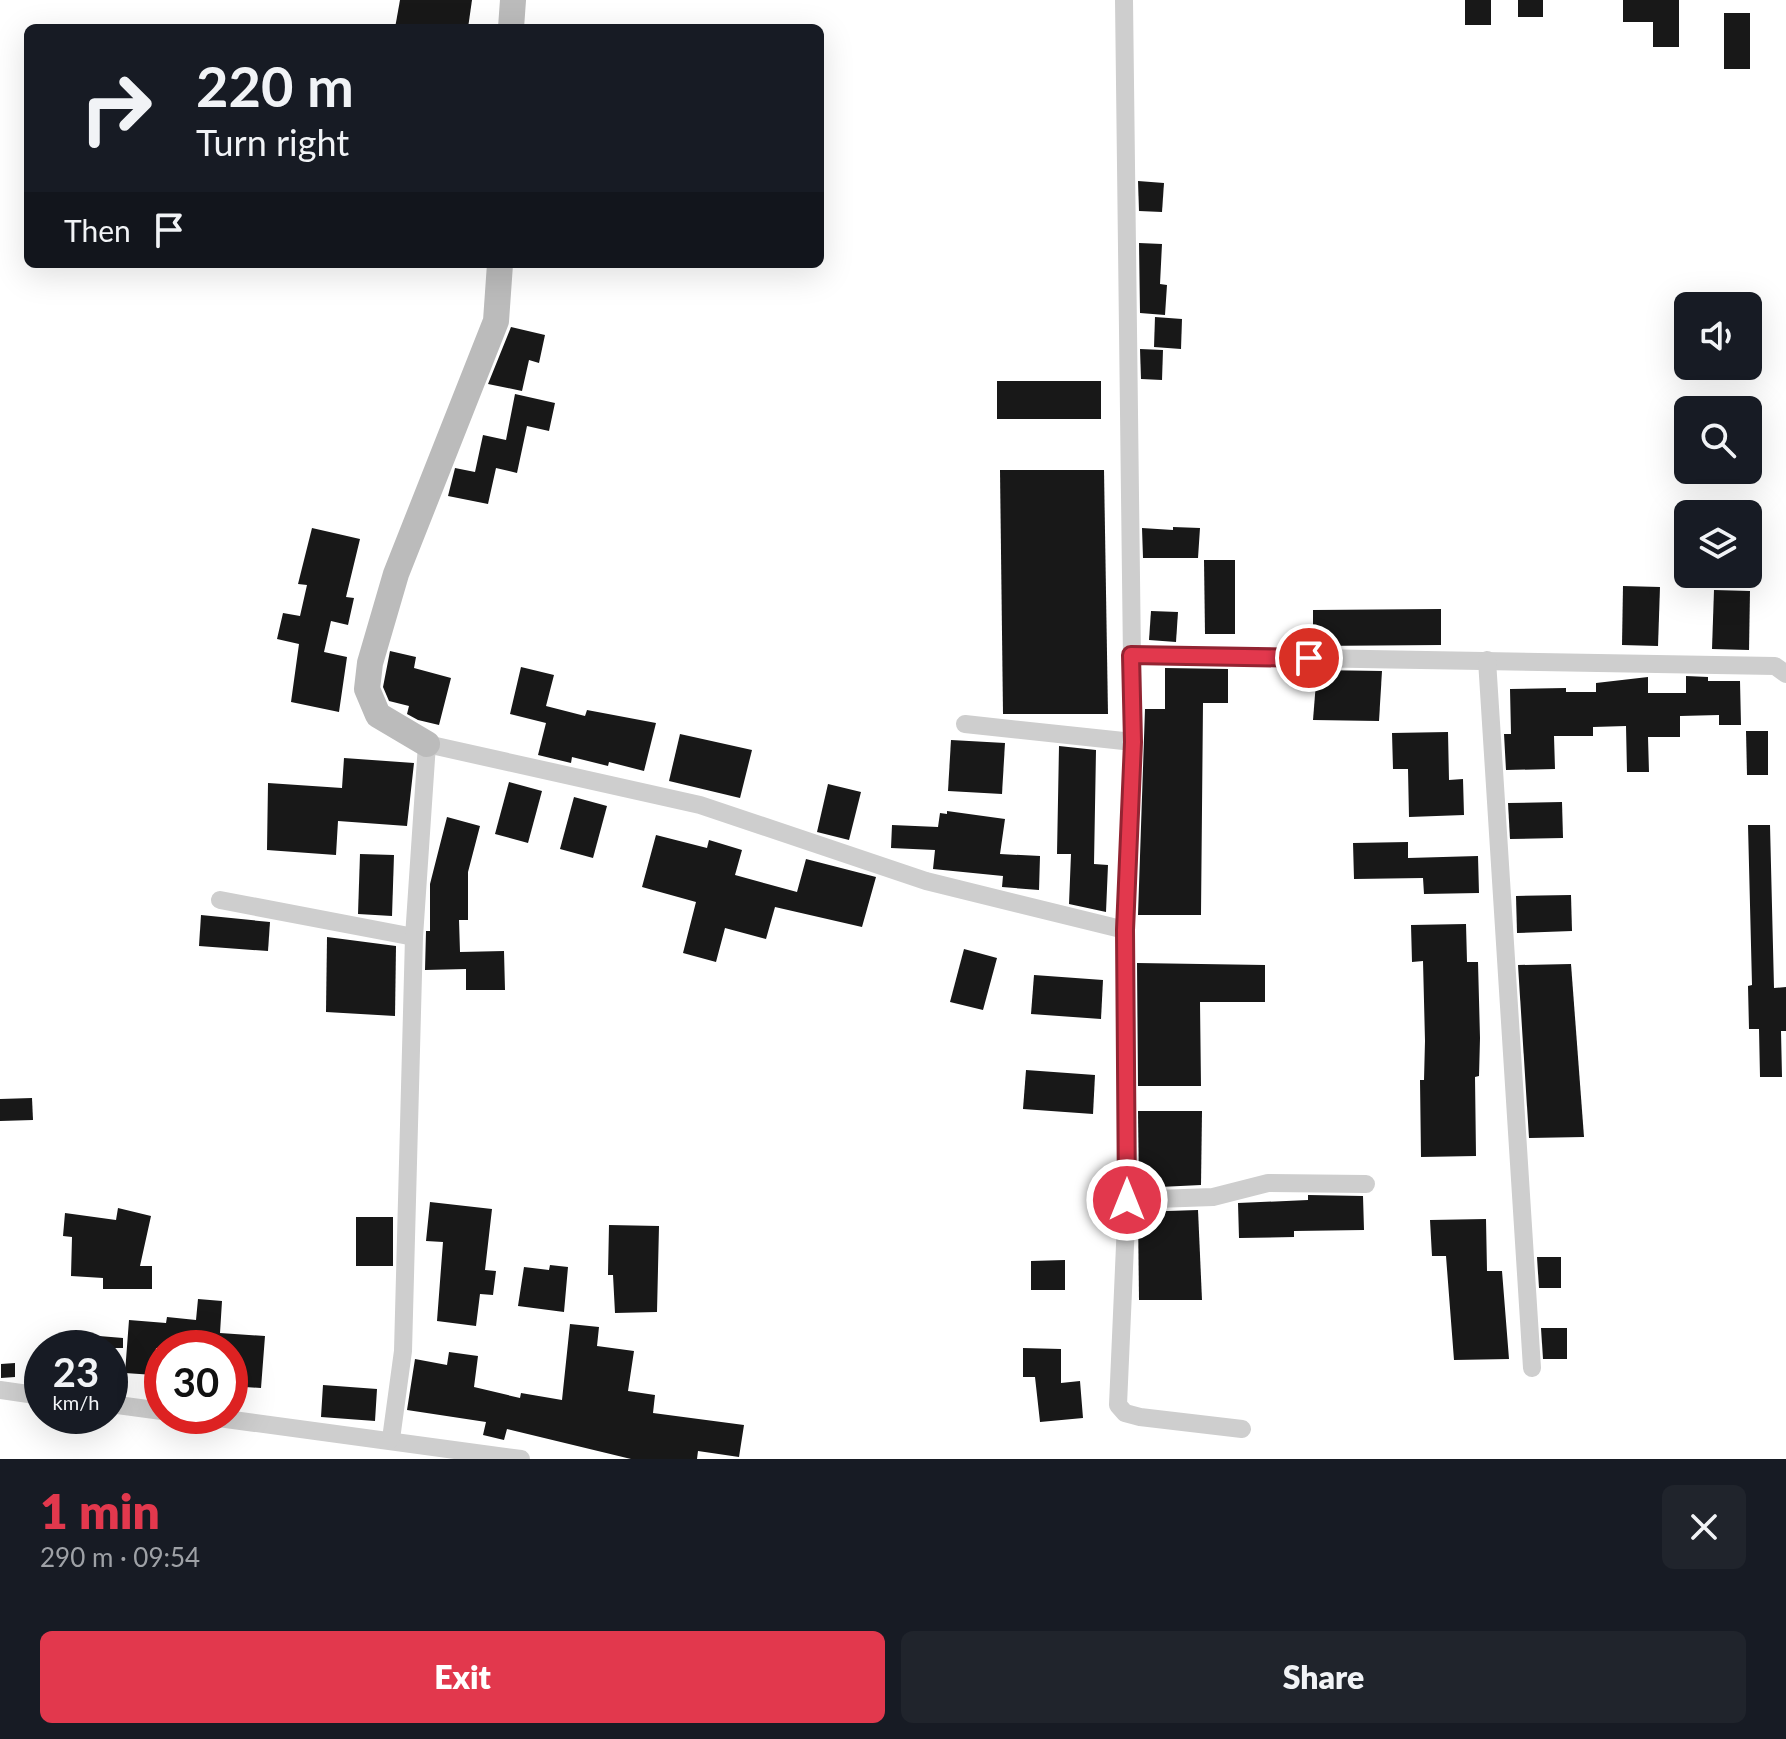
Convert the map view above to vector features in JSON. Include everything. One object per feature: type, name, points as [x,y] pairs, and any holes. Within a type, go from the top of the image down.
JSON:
[{"type":"street","points":[[511,24],[513,0]]},
{"type":"street","points":[[1124,0],[1133,742],[1125,930],[1127,1200],[1117,1389],[1121,1411],[1140,1417],[1242,1429]]},
{"type":"street","points":[[500,268],[496,321],[401,560],[370,663],[367,689],[378,715],[427,744],[700,805],[926,881],[1125,930]]},
{"type":"street","points":[[1131,655],[1775,666],[1786,674]]},
{"type":"street","points":[[1487,660],[1532,1368]]},
{"type":"street","points":[[965,724],[1133,742]]},
{"type":"street","points":[[391,1439],[403,1351],[414,937],[427,744]]},
{"type":"street","points":[[220,900],[414,937]]},
{"type":"street","points":[[1127,1200],[1213,1197],[1268,1183],[1366,1184]]},
{"type":"street","points":[[0,1390],[24,1393]]},
{"type":"street","points":[[248,1421],[521,1459]]},
{"type":"building","points":[[400,0],[472,0],[469,24],[396,24]]},
{"type":"building","points":[[1465,0],[1491,0],[1491,25],[1465,25]]},
{"type":"building","points":[[1518,0],[1543,0],[1543,17],[1518,17]]},
{"type":"building","points":[[1623,0],[1679,0],[1679,47],[1653,47],[1653,22],[1623,22]]},
{"type":"building","points":[[1724,13],[1750,13],[1750,69],[1724,69]]},
{"type":"building","points":[[1138,181],[1164,183],[1162,212],[1139,211]]},
{"type":"building","points":[[1139,243],[1162,244],[1160,284],[1167,285],[1165,315],[1140,313]]},
{"type":"building","points":[[1155,317],[1182,319],[1181,349],[1154,347]]},
{"type":"building","points":[[511,327],[545,335],[539,363],[529,360],[522,391],[488,384]]},
{"type":"building","points":[[1140,349],[1163,350],[1162,380],[1141,379]]},
{"type":"building","points":[[997,381],[1101,381],[1101,419],[997,419]]},
{"type":"building","points":[[515,394],[555,403],[549,431],[527,426],[517,473],[496,468],[488,504],[448,496],[455,468],[475,472],[483,435],[506,440]]},
{"type":"building","points":[[1000,470],[1104,470],[1108,714],[1003,714]]},
{"type":"building","points":[[1173,527],[1200,528],[1198,558],[1143,558],[1142,528],[1173,530]]},
{"type":"building","points":[[312,528],[360,539],[346,597],[354,598],[348,625],[331,621],[324,652],[347,657],[339,712],[291,702],[299,644],[277,639],[283,613],[300,616],[307,585],[298,584]]},
{"type":"building","points":[[1204,560],[1235,560],[1235,634],[1205,634]]},
{"type":"building","points":[[1623,586],[1660,587],[1658,646],[1622,645]]},
{"type":"building","points":[[1714,590],[1750,591],[1749,650],[1712,649]]},
{"type":"building","points":[[1441,609],[1441,645],[1313,646],[1313,610]]},
{"type":"building","points":[[1151,611],[1178,612],[1176,642],[1149,640]]},
{"type":"building","points":[[390,651],[416,657],[414,668],[451,678],[439,725],[418,720],[407,714],[409,706],[389,701],[383,687]]},
{"type":"building","points":[[521,667],[554,675],[546,706],[585,716],[587,710],[656,723],[644,771],[609,762],[608,766],[572,757],[571,763],[538,755],[546,723],[510,714]]},
{"type":"building","points":[[1165,668],[1228,669],[1228,703],[1203,703],[1201,915],[1138,915],[1145,709],[1165,709]]},
{"type":"building","points":[[1317,670],[1382,671],[1379,721],[1313,720]]},
{"type":"building","points":[[1686,676],[1708,677],[1708,681],[1740,681],[1741,725],[1719,725],[1719,715],[1680,716],[1680,737],[1648,737],[1649,772],[1627,772],[1626,726],[1593,727],[1593,736],[1554,736],[1555,769],[1506,770],[1504,734],[1511,734],[1510,689],[1566,688],[1566,692],[1596,692],[1596,683],[1648,677],[1648,693],[1686,693]]},
{"type":"building","points":[[1746,731],[1768,731],[1768,775],[1747,775]]},
{"type":"building","points":[[1448,732],[1449,780],[1463,779],[1464,815],[1409,817],[1408,769],[1393,769],[1392,733]]},
{"type":"building","points":[[680,734],[752,750],[740,798],[669,781]]},
{"type":"building","points":[[951,740],[1005,743],[1002,794],[948,791]]},
{"type":"building","points":[[1059,746],[1096,750],[1094,864],[1108,865],[1106,912],[1069,904],[1071,854],[1057,854]]},
{"type":"building","points":[[344,758],[414,763],[407,826],[338,821],[336,855],[267,850],[268,783],[342,788]]},
{"type":"building","points":[[509,782],[542,791],[528,843],[495,834]]},
{"type":"building","points":[[828,784],[861,792],[849,840],[817,832]]},
{"type":"building","points":[[574,797],[607,806],[593,858],[560,849]]},
{"type":"building","points":[[1562,802],[1563,838],[1510,839],[1508,803]]},
{"type":"building","points":[[947,811],[1005,819],[1000,854],[1040,856],[1039,890],[1002,887],[1003,876],[933,869],[935,850],[891,848],[892,825],[938,827],[940,813],[947,814]]},
{"type":"building","points":[[447,817],[480,826],[468,872],[468,920],[459,920],[460,952],[504,951],[505,990],[466,990],[466,969],[425,970],[426,931],[430,931],[430,884]]},
{"type":"building","points":[[1748,825],[1770,825],[1774,988],[1786,987],[1786,1031],[1781,1031],[1782,1077],[1760,1077],[1759,1029],[1749,1029],[1748,986],[1752,985]]},
{"type":"building","points":[[656,835],[707,848],[709,840],[742,850],[735,875],[797,892],[806,859],[876,877],[862,927],[775,907],[766,939],[725,928],[716,962],[683,953],[696,902],[642,887]]},
{"type":"building","points":[[1408,842],[1408,858],[1478,856],[1479,893],[1424,894],[1423,878],[1354,879],[1353,843]]},
{"type":"building","points":[[360,854],[394,855],[392,916],[358,914]]},
{"type":"building","points":[[1571,895],[1572,931],[1517,933],[1516,896]]},
{"type":"building","points":[[201,915],[270,922],[268,951],[199,946]]},
{"type":"building","points":[[1466,924],[1467,962],[1478,962],[1480,1038],[1479,1076],[1475,1077],[1476,1156],[1421,1157],[1420,1080],[1424,1080],[1425,1041],[1423,961],[1412,962],[1411,925]]},
{"type":"building","points":[[327,937],[396,946],[395,1016],[326,1012]]},
{"type":"building","points":[[964,949],[997,958],[983,1010],[950,1002]]},
{"type":"building","points":[[1137,963],[1265,965],[1265,1002],[1200,1002],[1201,1086],[1138,1086]]},
{"type":"building","points":[[1571,964],[1584,1137],[1529,1138],[1518,965]]},
{"type":"building","points":[[1034,975],[1103,980],[1101,1019],[1031,1014]]},
{"type":"building","points":[[1026,1070],[1095,1075],[1093,1114],[1023,1109]]},
{"type":"building","points":[[32,1098],[33,1120],[0,1121],[0,1099]]},
{"type":"building","points":[[1138,1111],[1202,1111],[1201,1185],[1139,1188]]},
{"type":"building","points":[[1308,1195],[1363,1196],[1364,1230],[1294,1231],[1294,1237],[1239,1238],[1238,1203],[1308,1200]]},
{"type":"building","points":[[430,1202],[492,1209],[485,1270],[496,1271],[493,1295],[480,1294],[476,1326],[437,1321],[443,1242],[426,1241]]},
{"type":"building","points":[[118,1208],[151,1216],[140,1266],[152,1266],[152,1289],[103,1289],[103,1278],[71,1276],[72,1237],[63,1236],[65,1213],[116,1220]]},
{"type":"building","points":[[1198,1210],[1202,1300],[1139,1300],[1138,1212]]},
{"type":"building","points":[[356,1217],[393,1217],[393,1266],[356,1266]]},
{"type":"building","points":[[1486,1219],[1487,1271],[1502,1271],[1509,1359],[1454,1360],[1446,1256],[1432,1256],[1430,1220]]},
{"type":"building","points":[[609,1225],[659,1226],[657,1312],[615,1313],[613,1275],[608,1275]]},
{"type":"building","points":[[1537,1257],[1561,1257],[1561,1288],[1539,1288]]},
{"type":"building","points":[[1065,1260],[1065,1290],[1031,1290],[1031,1261]]},
{"type":"building","points":[[550,1265],[568,1267],[564,1312],[518,1306],[524,1267],[549,1270]]},
{"type":"building","points":[[198,1299],[222,1301],[220,1330],[144,1330],[144,1374],[128,1373],[129,1320],[166,1323],[167,1317],[196,1320]]},
{"type":"building","points":[[570,1324],[599,1327],[597,1346],[634,1351],[628,1391],[655,1395],[653,1413],[744,1425],[739,1457],[698,1451],[697,1459],[631,1459],[507,1429],[504,1440],[483,1435],[486,1422],[407,1410],[415,1359],[447,1365],[449,1352],[478,1356],[474,1387],[520,1398],[521,1393],[562,1400]]},
{"type":"building","points":[[1541,1328],[1567,1328],[1567,1359],[1543,1359]]},
{"type":"building","points":[[248,1335],[265,1336],[261,1388],[248,1387]]},
{"type":"building","points":[[1023,1348],[1061,1349],[1061,1383],[1080,1381],[1083,1418],[1040,1422],[1035,1377],[1023,1377]]},
{"type":"building","points":[[15,1363],[15,1377],[1,1378],[1,1364]]},
{"type":"building","points":[[323,1385],[377,1389],[375,1421],[321,1417]]},
{"type":"route","points":[[1127,1200],[1125,930],[1133,742],[1131,655],[1309,658]]}]
